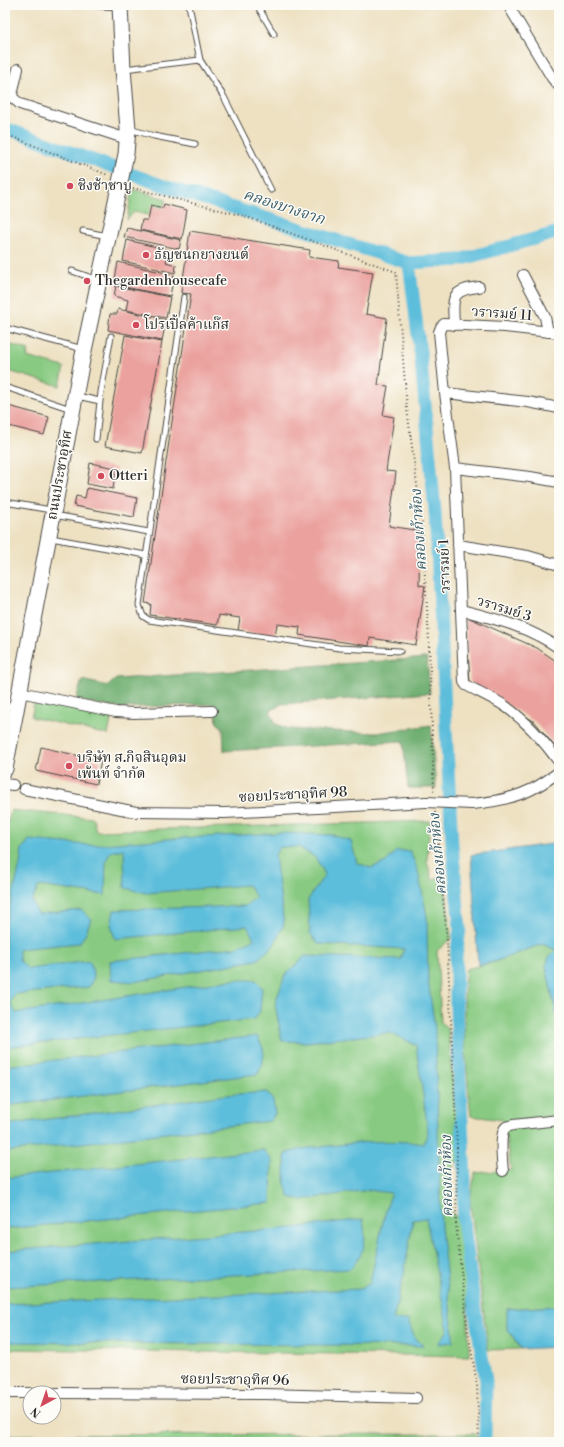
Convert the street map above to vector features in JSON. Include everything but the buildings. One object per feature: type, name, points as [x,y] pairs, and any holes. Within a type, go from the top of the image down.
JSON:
[{"type":"main road","name":"ถนนประชาอุทิศ","points":[[5,769],[11,706],[20,692],[84,349],[126,154],[128,134],[120,6]]},
{"type":"street","points":[[508,5],[552,78],[559,86]]},
{"type":"street","points":[[18,69],[12,95],[13,98],[20,104],[128,134]]},
{"type":"street","points":[[523,275],[546,317],[548,332]]},
{"type":"street","points":[[454,325],[454,296],[460,290],[479,287]]},
{"type":"street","name":"วรารมย์ 11","points":[[442,326],[505,327],[559,333]]},
{"type":"street","name":"วรารมย์ 1","points":[[442,326],[439,332],[455,468],[464,682],[466,685],[493,698],[521,719],[547,745],[559,762]]},
{"type":"street","points":[[445,393],[528,402],[559,408]]},
{"type":"street","points":[[455,468],[530,476],[559,482]]},
{"type":"street","points":[[458,545],[528,556],[559,565]]},
{"type":"street","name":"วรารมย์ 3","points":[[461,610],[503,621],[526,629],[559,648]]},
{"type":"street","points":[[20,692],[116,712],[212,711]]},
{"type":"street","name":"ซอยประชาอุทิศ 98","points":[[24,789],[136,812],[225,813],[426,802],[472,804],[486,803],[510,797],[537,786],[559,772]]},
{"type":"street","points":[[503,1171],[502,1137],[503,1131],[506,1127],[559,1120]]},
{"type":"street","points":[[5,1393],[22,1393]]},
{"type":"street","name":"ซอยประชาอุทิศ 96","points":[[62,1393],[265,1394],[416,1398]]},
{"type":"lane","points":[[86,5],[120,6]]},
{"type":"lane","points":[[189,5],[200,60],[224,97],[271,190]]},
{"type":"lane","points":[[257,5],[274,34]]},
{"type":"lane","points":[[123,69],[200,60]]},
{"type":"lane","points":[[128,134],[154,136],[195,144]]},
{"type":"lane","points":[[83,231],[108,236]]},
{"type":"lane","points":[[72,271],[98,280]]},
{"type":"lane","points":[[184,297],[139,605],[143,616],[148,620],[339,648],[400,651]]},
{"type":"lane","points":[[5,328],[84,349]]},
{"type":"lane","points":[[96,439],[100,401],[111,336]]},
{"type":"lane","points":[[5,387],[74,402],[100,401]]},
{"type":"lane","points":[[5,502],[150,532]]},
{"type":"lane","points":[[49,538],[146,555]]},
{"type":"path","points":[[5,134],[108,175],[130,188],[244,216],[396,272],[407,409],[421,515],[429,640],[434,796]]},
{"type":"path","points":[[435,811],[447,948],[457,1147],[456,1224],[467,1325],[477,1385],[479,1442]]},
{"type":"green space","points":[[132,189],[166,199],[164,210],[149,215],[134,212],[127,220]]},
{"type":"green space","points":[[5,343],[29,350],[27,357],[64,367],[60,386],[5,370]]},
{"type":"green space","points":[[427,658],[430,693],[282,704],[270,711],[276,724],[289,729],[376,733],[431,725],[436,788],[408,788],[403,741],[224,751],[223,728],[217,723],[215,704],[118,708],[76,700],[82,680],[108,686],[116,679]]},
{"type":"green space","points":[[35,699],[112,715],[108,735],[31,717]]},
{"type":"green space","points":[[11,810],[93,818],[96,831],[430,821],[427,861],[432,880],[444,875],[451,938],[437,951],[441,1022],[448,1030],[459,1158],[452,1168],[451,1213],[459,1218],[467,1290],[469,1356],[5,1349],[5,833]]},
{"type":"green space","points":[[542,944],[556,950],[547,971],[559,1028],[559,1306],[508,1309],[507,1328],[521,1349],[488,1350],[470,1200],[475,1173],[511,1170],[503,1120],[471,1116],[465,1036],[464,998],[466,969],[494,962]]},
{"type":"green space","points":[[475,1434],[482,1442],[5,1442],[5,1435]]},
{"type":"water","points":[[280,833],[332,835],[351,841],[357,863],[371,868],[386,862],[396,851],[410,851],[418,871],[427,916],[428,980],[435,1028],[441,1227],[453,1342],[438,1344],[448,1330],[426,1218],[413,1220],[404,1274],[393,1320],[408,1320],[415,1339],[424,1346],[5,1342],[5,1304],[361,1289],[370,1283],[383,1222],[391,1193],[368,1190],[301,1200],[289,1197],[285,1184],[285,1154],[308,1148],[366,1142],[389,1141],[424,1144],[428,1131],[416,1045],[390,1033],[307,1042],[282,1041],[275,1004],[285,975],[305,956],[401,959],[404,949],[318,944],[310,933],[308,900],[325,874],[315,857],[298,847],[280,847],[275,855],[284,924],[274,945],[257,960],[134,982],[111,980],[110,961],[237,947],[254,939],[247,926],[115,939],[111,925],[114,910],[245,906],[256,897],[248,885],[146,893],[125,888],[124,849],[110,852],[106,861],[105,895],[39,886],[32,901],[38,914],[82,910],[91,919],[85,935],[79,943],[19,949],[19,960],[28,969],[90,961],[94,977],[89,987],[15,994],[10,1002],[16,1013],[232,980],[256,980],[262,988],[260,1011],[255,1019],[5,1047],[5,926],[20,865],[22,849],[29,840],[89,845]]},
{"type":"water","points":[[559,843],[559,1028],[546,966],[549,957],[556,950],[542,944],[494,962],[478,965],[471,855]]},
{"type":"water","points":[[257,1036],[264,1051],[258,1074],[5,1106],[5,1066]]},
{"type":"water","points":[[267,1092],[273,1101],[275,1114],[270,1121],[5,1152],[5,1125],[226,1095]]},
{"type":"water","points":[[264,1150],[272,1161],[271,1203],[5,1229],[5,1178]]},
{"type":"water","points":[[363,1219],[365,1234],[364,1246],[360,1256],[350,1269],[5,1287],[5,1251],[292,1228]]},
{"type":"water","points":[[559,1306],[559,1347],[521,1349],[507,1328],[507,1309]]},
{"type":"waterway","name":"คลองบางจาก","points":[[5,128],[167,187],[409,263],[459,260],[559,232]]},
{"type":"waterway","name":"คลองเก้าห้อง","points":[[409,263],[420,351],[435,511],[452,844],[460,929],[456,957],[456,1008],[465,1180],[463,1217],[486,1381],[485,1442]]},
{"type":"place","name":"ชิงช้าชาบู","points":[[70,186]]},
{"type":"place","name":"ธัญชนกยางยนต์","points":[[146,255]]},
{"type":"place","name":"Thegardenhousecafe","points":[[87,281]]},
{"type":"place","name":"โปรเปิ้ลค้าแก๊ส","points":[[136,325]]},
{"type":"place","name":"Otteri","points":[[101,476]]},
{"type":"place","name":"บริษัท ส.กิจสินอุดม เพ้นท์ จำกัด","points":[[69,766]]}]
